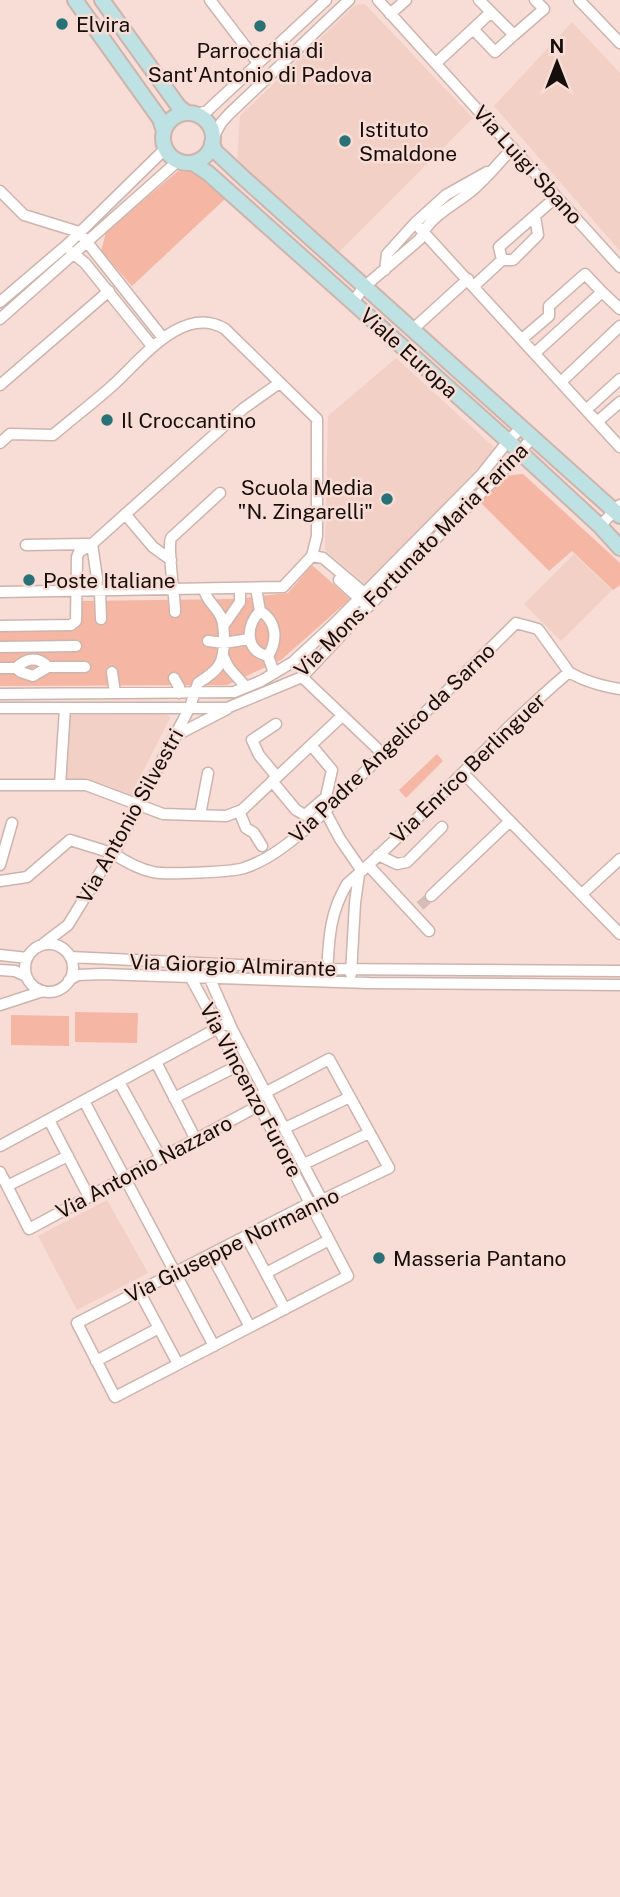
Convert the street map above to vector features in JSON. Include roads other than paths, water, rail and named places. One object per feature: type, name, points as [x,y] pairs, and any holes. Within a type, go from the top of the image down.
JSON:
[{"type":"street","points":[[75,0],[160,120],[164,131]]},
{"type":"street","points":[[102,0],[178,107],[205,120],[211,129],[212,141]]},
{"type":"street","points":[[210,0],[258,63]]},
{"type":"street","points":[[186,162],[170,156],[165,149],[164,131],[170,120],[178,115],[207,111],[326,0]]},
{"type":"street","points":[[0,319],[186,162],[205,156],[220,122],[349,0]]},
{"type":"street","name":"Via Luigi Sbano","points":[[378,0],[620,267]]},
{"type":"street","points":[[390,14],[406,0]]},
{"type":"street","points":[[480,0],[514,35]]},
{"type":"street","points":[[473,29],[495,52],[544,9],[535,0]]},
{"type":"street","points":[[579,0],[620,43]]},
{"type":"street","points":[[436,63],[491,12]]},
{"type":"street","name":"Viale Europa","points":[[212,141],[215,151],[223,159],[618,511]]},
{"type":"street","points":[[419,227],[478,186],[513,148]]},
{"type":"street","points":[[0,302],[65,246],[165,149]]},
{"type":"street","name":"Viale Europa","points":[[186,162],[208,173],[508,440],[620,548]]},
{"type":"street","points":[[0,191],[24,215],[79,232],[163,338]]},
{"type":"street","points":[[502,260],[499,247],[555,198]]},
{"type":"street","points":[[412,330],[502,260],[513,260],[538,235],[535,216]]},
{"type":"street","points":[[353,302],[364,287],[420,239],[419,227]]},
{"type":"street","points":[[419,227],[620,447]]},
{"type":"street","points":[[65,246],[85,263],[152,346]]},
{"type":"street","points":[[522,339],[549,316],[550,306],[585,274],[620,309]]},
{"type":"street","points":[[0,385],[123,287]]},
{"type":"street","points":[[535,353],[602,292]]},
{"type":"street","points":[[0,443],[10,434],[53,435],[111,386],[152,346],[163,338],[202,321],[225,329],[317,419],[317,537],[312,556],[283,587],[0,592]]},
{"type":"street","points":[[561,382],[620,326]]},
{"type":"street","points":[[586,410],[620,379]]},
{"type":"street","points":[[0,626],[71,625],[76,621],[79,552],[92,544],[244,408],[278,383]]},
{"type":"street","points":[[597,422],[620,402]]},
{"type":"street","name":"Via Mons. Fortunato Maria Farina","points":[[0,694],[234,692],[246,687],[293,662],[481,475],[508,440],[527,432]]},
{"type":"street","name":"Via Mons. Fortunato Maria Farina","points":[[0,708],[227,708],[302,677],[371,603],[499,475],[519,451],[527,432]]},
{"type":"street","points":[[175,612],[175,589],[168,546],[171,538],[220,493]]},
{"type":"street","points":[[600,526],[618,511]]},
{"type":"street","points":[[125,514],[153,547],[170,559]]},
{"type":"street","points":[[26,545],[92,544]]},
{"type":"street","points":[[92,544],[101,619]]},
{"type":"street","points":[[312,556],[323,558],[371,603]]},
{"type":"street","points":[[224,625],[240,602],[240,588]]},
{"type":"street","points":[[256,588],[260,611],[272,623],[275,632],[273,648],[268,656]]},
{"type":"street","points":[[191,707],[193,692],[198,683],[219,667],[223,656],[224,625],[220,614],[206,598],[204,589]]},
{"type":"street","points":[[260,611],[252,619],[249,639],[257,652],[268,656]]},
{"type":"street","name":"Via Padre Angelico da Sarno","points":[[120,840],[114,854],[127,863],[155,873],[243,869],[290,843],[326,811],[516,623],[538,629],[569,671],[598,685],[620,689]]},
{"type":"street","points":[[208,641],[224,643],[249,639]]},
{"type":"street","points":[[0,647],[76,646]]},
{"type":"street","points":[[31,647],[32,659]]},
{"type":"street","points":[[223,656],[229,668],[246,687]]},
{"type":"street","points":[[268,656],[274,673]]},
{"type":"street","points":[[0,668],[16,668],[24,661],[32,659],[48,667]]},
{"type":"street","points":[[16,668],[33,676],[48,667],[85,667]]},
{"type":"street","name":"Via Enrico Berlinguer","points":[[326,982],[330,922],[336,903],[347,884],[569,671]]},
{"type":"street","points":[[112,672],[115,693]]},
{"type":"street","points":[[33,676],[34,694]]},
{"type":"street","points":[[302,677],[383,754]]},
{"type":"street","points":[[174,678],[179,692]]},
{"type":"street","name":"Via Antonio Silvestri","points":[[43,944],[68,925],[120,840],[191,707]]},
{"type":"street","points":[[60,785],[65,708]]},
{"type":"street","points":[[175,737],[227,708]]},
{"type":"street","points":[[0,785],[86,785],[163,814],[226,816],[239,811],[342,716]]},
{"type":"street","points":[[276,724],[252,740],[296,810],[305,815],[326,797],[332,770],[311,745]]},
{"type":"street","points":[[200,815],[208,773]]},
{"type":"street","points":[[464,774],[620,934]]},
{"type":"street","points":[[239,811],[246,828],[254,833],[262,846]]},
{"type":"street","points":[[326,811],[340,839],[363,870],[416,910],[429,931]]},
{"type":"street","points":[[431,896],[510,821]]},
{"type":"street","points":[[0,865],[12,823]]},
{"type":"street","points":[[379,855],[397,864],[407,862],[442,827]]},
{"type":"street","points":[[0,881],[27,877],[70,840],[112,853]]},
{"type":"street","points":[[582,894],[620,859]]},
{"type":"street","points":[[363,870],[355,903],[351,969],[620,971]]},
{"type":"street","name":"Via Antonio Silvestri","points":[[68,925],[68,954]]},
{"type":"street","points":[[0,1005],[13,1002],[43,991],[60,989],[72,973],[68,954],[54,944],[43,944],[32,950],[27,958],[25,987],[13,1002]]},
{"type":"street","name":"Via Giorgio Almirante","points":[[68,954],[351,969],[350,983],[102,974],[78,975],[69,980]]},
{"type":"street","points":[[0,955],[27,958]]},
{"type":"street","points":[[0,970],[15,971],[43,991]]},
{"type":"street","name":"Via Vincenzo Furore","points":[[191,978],[348,1276],[285,1309]]},
{"type":"street","name":"Via Vincenzo Furore","points":[[210,979],[229,1022],[322,1200]]},
{"type":"street","points":[[350,983],[620,985]]},
{"type":"street","points":[[0,1146],[229,1022]]},
{"type":"street","name":"Via Antonio Nazzaro","points":[[7,1186],[29,1229],[196,1140],[258,1102],[266,1092],[329,1059],[350,1097]]},
{"type":"street","points":[[156,1062],[196,1140]]},
{"type":"street","points":[[174,1098],[237,1066]]},
{"type":"street","points":[[119,1082],[161,1158]]},
{"type":"street","points":[[285,1128],[350,1097],[369,1133],[304,1164]]},
{"type":"street","points":[[84,1101],[214,1346]]},
{"type":"street","points":[[49,1120],[89,1197]]},
{"type":"street","name":"Via Giuseppe Normanno","points":[[96,1361],[76,1323],[310,1203],[322,1200],[389,1168],[369,1133]]},
{"type":"street","points":[[0,1172],[7,1186],[68,1156]]},
{"type":"street","points":[[159,1328],[96,1361],[116,1397],[285,1309],[246,1236]]},
{"type":"street","points":[[266,1273],[329,1240]]},
{"type":"street","points":[[211,1254],[250,1327]]},
{"type":"street","points":[[139,1290],[178,1364]]},
{"type":"tunnel","points":[[420,906],[431,896]]},
{"type":"place","name":"Elvira","points":[[62,24]]},
{"type":"place","name":"Parrocchia di Sant'Antonio di Padova","points":[[260,26]]},
{"type":"place","name":"Istituto Smaldone","points":[[345,141]]},
{"type":"place","name":"Il Croccantino","points":[[107,420]]},
{"type":"place","name":"Scuola Media \"N. Zingarelli\"","points":[[387,499]]},
{"type":"place","name":"Poste Italiane","points":[[29,580]]},
{"type":"place","name":"Masseria Pantano","points":[[379,1258]]}]
